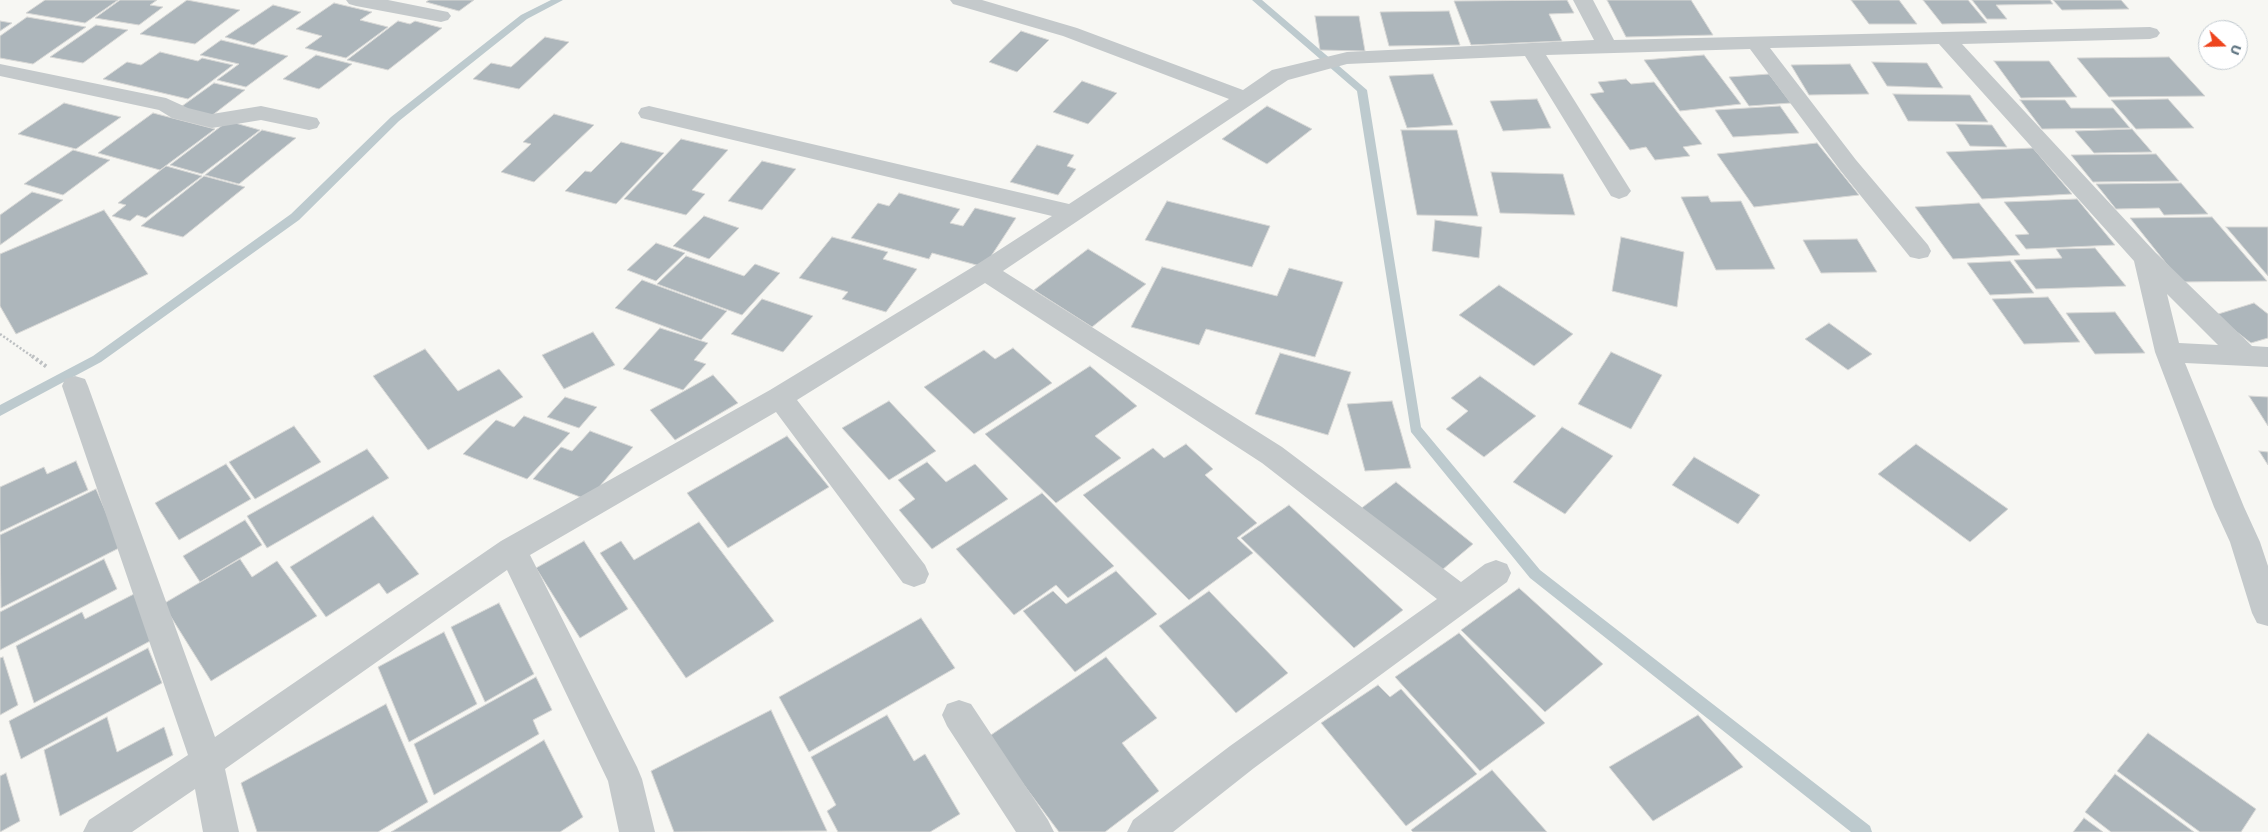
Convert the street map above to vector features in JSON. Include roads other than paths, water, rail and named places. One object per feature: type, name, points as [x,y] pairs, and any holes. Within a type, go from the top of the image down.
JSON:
[{"type":"street","points":[[356,0],[442,16]]},
{"type":"street","points":[[960,0],[1070,32],[1246,98]]},
{"type":"street","points":[[1583,0],[1607,46]]},
{"type":"street","points":[[101,832],[206,762],[512,550],[780,397],[985,271],[1280,75],[1347,58],[1607,46],[2150,33]]},
{"type":"street","points":[[1945,38],[2146,258],[2256,356]]},
{"type":"street","points":[[1755,42],[1848,164],[1919,252]]},
{"type":"street","points":[[1532,50],[1619,191]]},
{"type":"street","points":[[0,70],[50,79],[166,105],[180,113],[212,121],[260,113],[309,123]]},
{"type":"street","points":[[649,113],[1074,213]]},
{"type":"street","points":[[2146,258],[2168,352],[2229,507],[2256,542],[2268,613]]},
{"type":"street","points":[[985,271],[1272,455],[1459,598]]},
{"type":"street","points":[[2168,352],[2256,356]]},
{"type":"street","points":[[76,386],[206,762],[221,832]]},
{"type":"street","points":[[780,397],[914,574]]},
{"type":"street","points":[[512,550],[625,779],[636,832]]},
{"type":"street","points":[[1145,832],[1242,758],[1459,598],[1496,573]]},
{"type":"street","points":[[959,715],[1036,832]]},
{"type":"waterway","points":[[0,411],[97,359],[295,217],[395,119],[524,17],[558,0]]},
{"type":"waterway","points":[[1257,0],[1362,90],[1415,429],[1535,574],[1864,832]]}]
